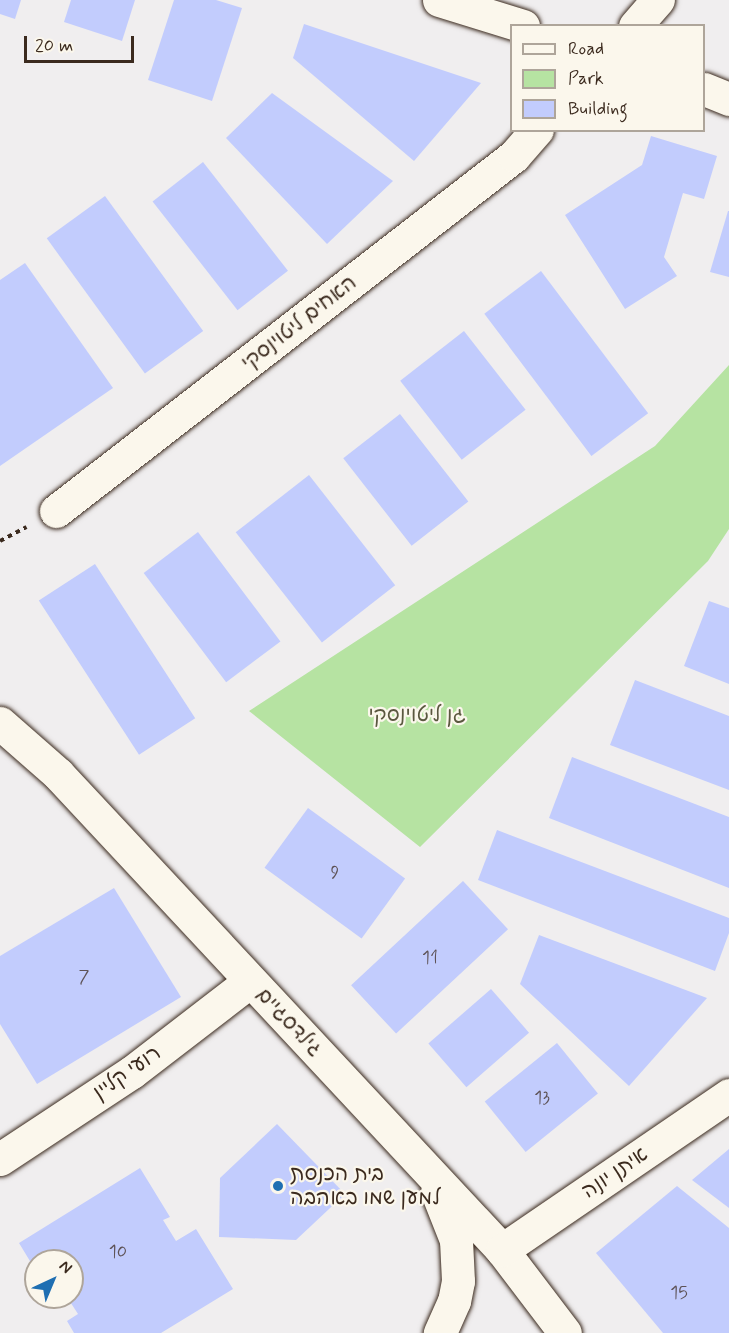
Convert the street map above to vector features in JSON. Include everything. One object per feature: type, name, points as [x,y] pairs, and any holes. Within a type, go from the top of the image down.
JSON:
[{"type":"street","points":[[439,0],[517,24]]},
{"type":"street","points":[[637,24],[658,0]]},
{"type":"street","points":[[705,89],[729,99]]},
{"type":"street","name":"האחים ליטוינסקי","points":[[56,511],[513,156],[535,132]]},
{"type":"street","name":"גילדסגיים","points":[[0,723],[58,774],[502,1250],[565,1333]]},
{"type":"street","name":"רועי קליין","points":[[0,1159],[132,1072],[250,981]]},
{"type":"street","name":"איתן יונה","points":[[502,1250],[729,1095]]},
{"type":"street","points":[[431,1176],[456,1240],[458,1281],[454,1301],[440,1333]]},
{"type":"green space","name":"גן ליטוינסקי","points":[[729,365],[729,529],[708,561],[420,847],[249,711],[655,446]]},
{"type":"building","points":[[0,0],[21,0],[15,19],[0,14]]},
{"type":"building","points":[[71,0],[135,0],[122,41],[64,22]]},
{"type":"building","points":[[174,0],[216,0],[242,8],[212,101],[148,80]]},
{"type":"building","points":[[304,24],[481,83],[414,161],[293,58]]},
{"type":"building","points":[[272,93],[393,181],[327,244],[226,138]]},
{"type":"building","points":[[651,136],[717,156],[704,199],[683,193],[664,257],[677,276],[625,309],[565,215],[642,165]]},
{"type":"building","points":[[203,162],[288,271],[238,310],[153,201]]},
{"type":"building","points":[[105,196],[203,331],[145,373],[47,238]]},
{"type":"building","points":[[729,211],[729,277],[710,272]]},
{"type":"building","points":[[25,263],[113,388],[0,466],[0,280]]},
{"type":"building","points":[[541,271],[648,413],[591,456],[484,314]]},
{"type":"building","points":[[464,331],[526,410],[462,460],[400,381]]},
{"type":"building","points":[[400,414],[468,501],[412,546],[343,458]]},
{"type":"building","points":[[309,475],[395,585],[322,643],[236,532]]},
{"type":"building","points":[[198,532],[280,641],[226,682],[144,573]]},
{"type":"building","points":[[95,564],[195,718],[139,755],[39,600]]},
{"type":"building","points":[[709,601],[729,608],[729,684],[684,666]]},
{"type":"building","points":[[635,680],[729,716],[729,790],[610,745]]},
{"type":"building","points":[[572,757],[729,817],[729,888],[549,818]]},
{"type":"building","points":[[308,808],[405,879],[362,938],[265,868]]},
{"type":"building","points":[[497,830],[729,918],[729,933],[715,971],[478,880]]},
{"type":"building","points":[[463,881],[508,929],[396,1034],[351,985]]},
{"type":"building","points":[[114,888],[181,997],[37,1084],[0,1024],[0,956]]},
{"type":"building","points":[[539,935],[707,998],[629,1086],[520,984]]},
{"type":"building","points":[[491,989],[529,1033],[466,1087],[428,1043]]},
{"type":"building","points":[[557,1043],[598,1094],[526,1152],[485,1102]]},
{"type":"building","name":"בית הכנסת למען שמו באהבה","points":[[277,1124],[345,1194],[296,1240],[219,1237],[220,1178]]},
{"type":"building","points":[[729,1149],[729,1208],[692,1180]]},
{"type":"building","points":[[140,1168],[170,1217],[163,1220],[176,1241],[196,1229],[233,1289],[161,1333],[74,1333],[67,1321],[78,1314],[75,1309],[84,1309],[84,1249],[24,1249],[24,1251],[19,1243]]},
{"type":"building","points":[[677,1186],[729,1228],[729,1333],[663,1333],[596,1253]]},
{"type":"place","name":"בית הכנסת למען שמו באהבה","points":[[278,1186]]}]
